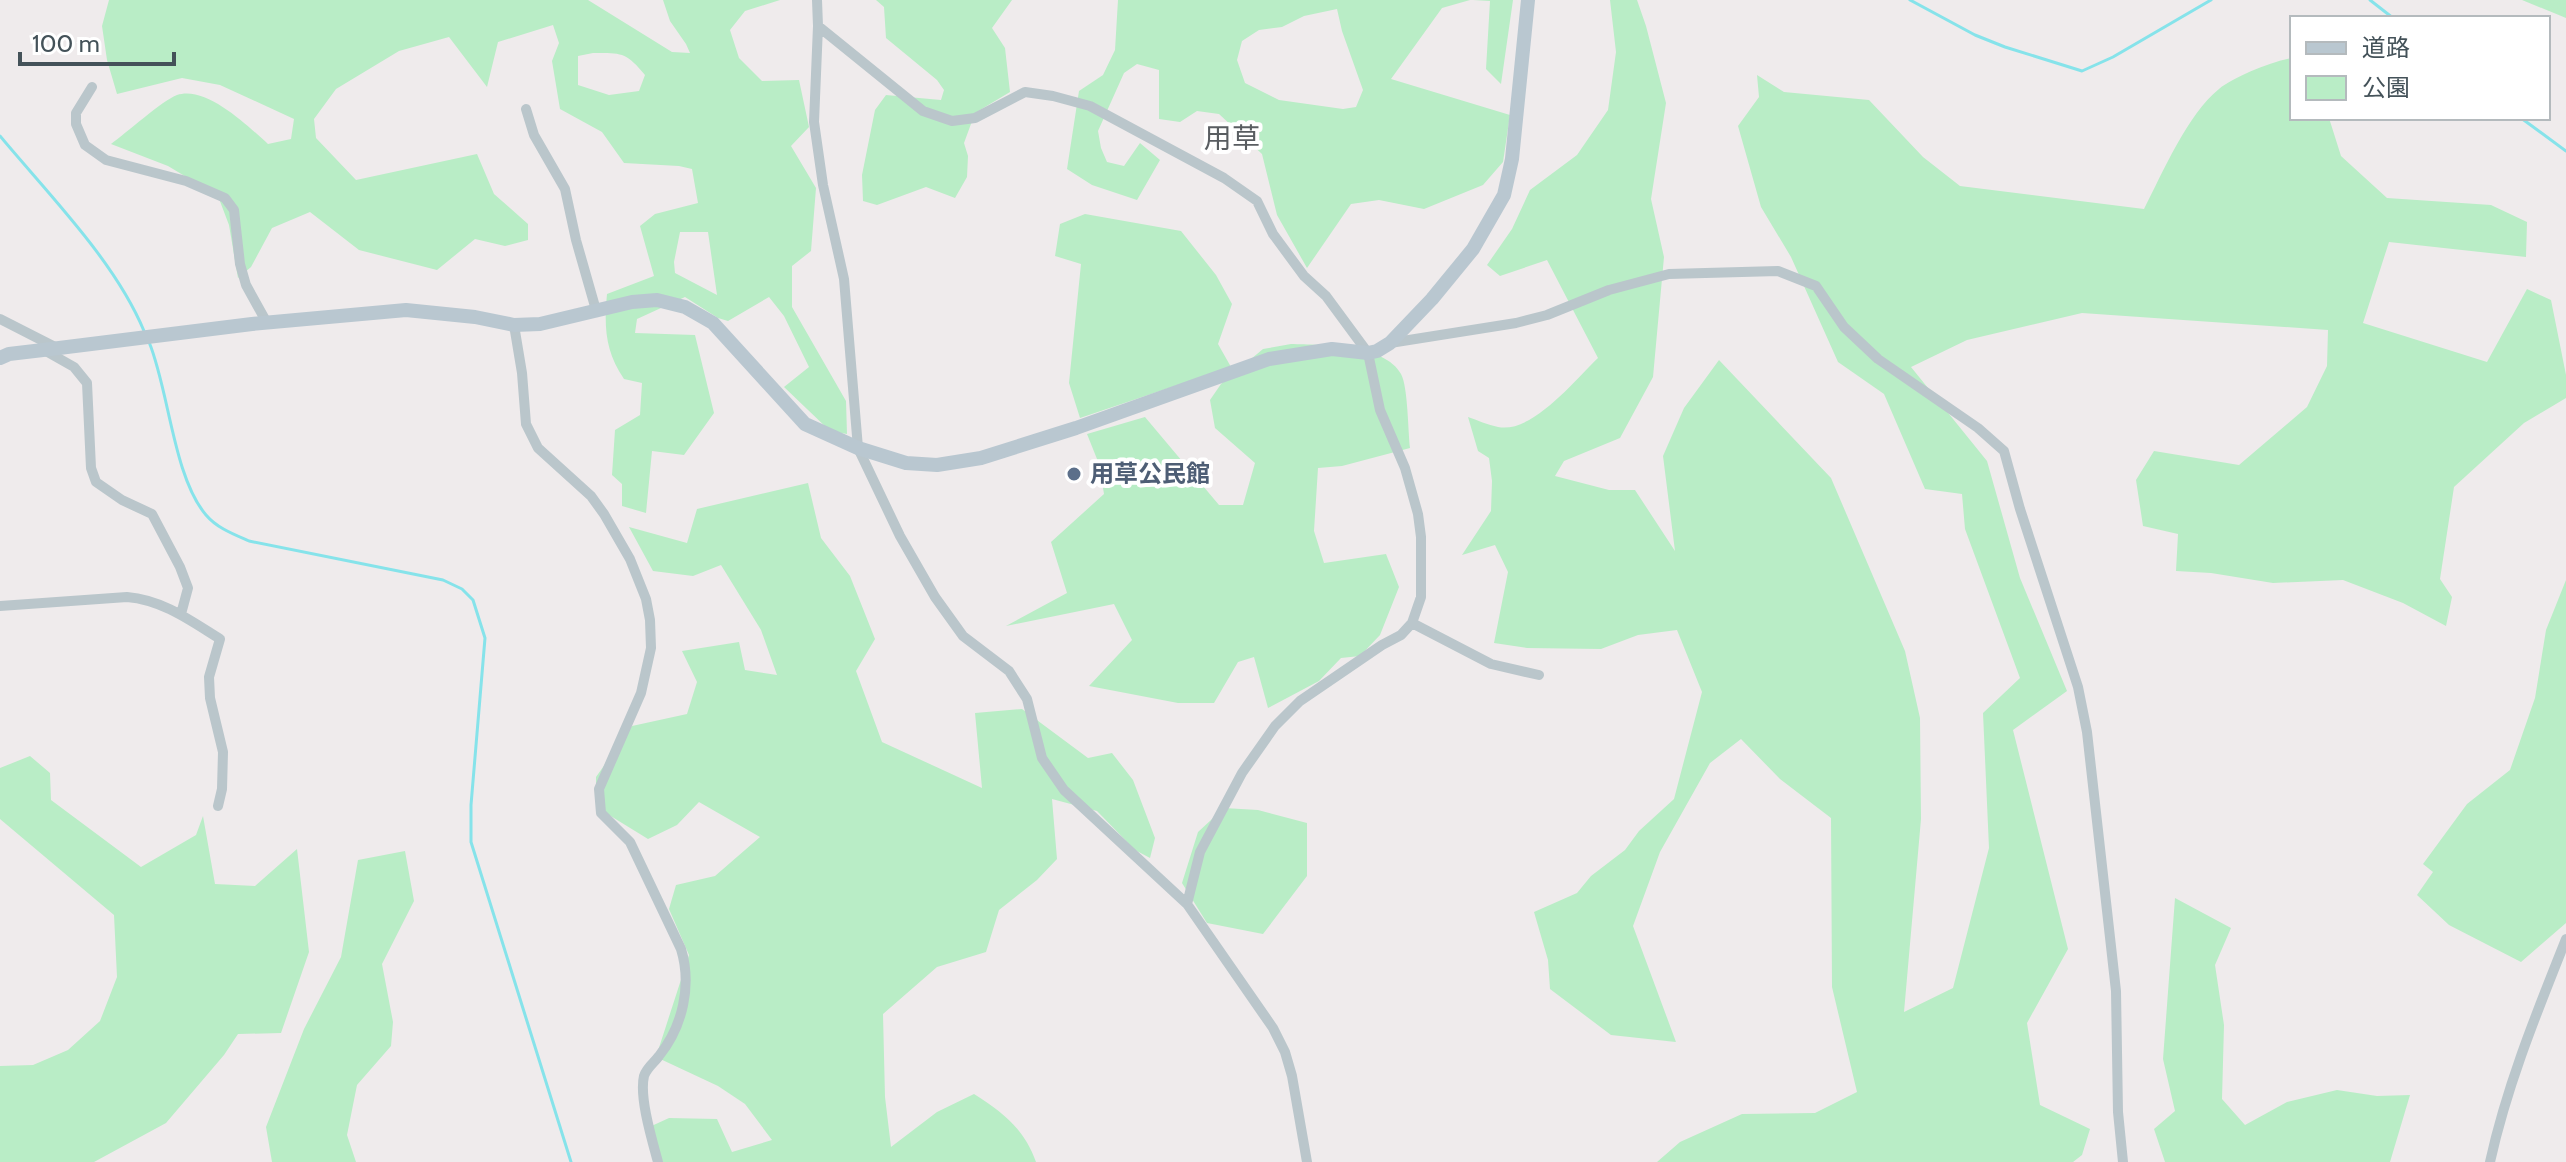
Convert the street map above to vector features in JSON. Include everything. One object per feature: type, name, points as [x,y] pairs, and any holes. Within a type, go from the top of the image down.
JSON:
[{"type":"street","points":[[817,0],[814,122],[823,185],[844,279],[858,448],[900,536],[935,597],[963,636],[1009,671],[1027,699],[1042,758],[1064,790],[1187,904],[1278,1037],[1292,1076],[1307,1162]]},
{"type":"street","points":[[0,358],[9,354],[267,323],[406,310],[475,317],[514,325],[540,324],[632,302],[657,300],[685,307],[713,323],[805,424],[858,448],[906,463],[937,465],[981,458],[1076,428],[1269,359],[1332,349],[1368,353],[1390,343],[1473,249],[1504,195],[1512,159],[1528,0]]},
{"type":"street","points":[[818,26],[923,111],[952,121],[975,118],[1025,92],[1053,96],[1090,106],[1224,178],[1257,201],[1273,234],[1304,276],[1326,296],[1368,353],[1380,410],[1405,468],[1421,537],[1421,597],[1412,623],[1401,635],[1300,701],[1275,726],[1242,773],[1200,852],[1187,904]]},
{"type":"street","points":[[92,87],[76,113],[76,124],[85,145],[106,160],[186,181],[225,198],[234,210],[240,264],[246,285],[267,323]]},
{"type":"street","points":[[526,109],[534,135],[565,189],[596,310]]},
{"type":"street","points":[[1390,343],[1516,323],[1547,315],[1609,290],[1669,274],[1778,271],[1816,286],[1844,327],[1878,359],[1978,428],[2004,451],[2078,687],[2087,732],[2116,991],[2118,1112],[2123,1162]]},
{"type":"street","points":[[0,319],[50,349],[74,367],[87,383],[91,468],[96,482],[122,500],[152,514],[188,588],[181,614]]},
{"type":"street","points":[[514,325],[526,424],[538,448],[591,496],[604,514],[630,559],[646,599],[650,620],[651,648],[641,693],[599,789],[601,813],[630,842],[675,935],[686,965],[684,1005],[659,1056],[645,1070],[642,1086],[658,1162]]},
{"type":"street","points":[[0,606],[127,597],[144,599],[181,614],[220,639],[209,677],[210,698],[223,752],[222,789],[218,806]]},
{"type":"street","points":[[1412,623],[1491,664],[1539,675]]},
{"type":"street","points":[[2490,1162],[2524,1046],[2566,939]]},
{"type":"green space","points":[[109,0],[588,0],[672,52],[690,53],[670,21],[663,0],[780,0],[745,11],[730,30],[739,58],[762,81],[799,80],[809,127],[791,146],[816,188],[811,251],[792,266],[792,307],[846,401],[847,434],[830,431],[784,387],[809,367],[784,316],[769,297],[728,321],[685,297],[637,319],[635,333],[695,335],[714,413],[684,455],[652,451],[646,513],[622,506],[622,484],[612,475],[615,430],[640,415],[642,383],[624,379],[609,349],[607,294],[654,276],[640,226],[655,214],[698,203],[692,169],[624,163],[602,132],[560,109],[552,61],[559,43],[553,25],[498,42],[487,87],[449,37],[399,51],[336,89],[314,119],[316,138],[356,180],[477,154],[494,194],[528,224],[528,240],[505,246],[475,239],[437,270],[359,250],[310,212],[272,228],[251,267],[238,278],[229,225],[218,196],[168,166],[111,144],[171,98],[188,93],[226,109],[268,144],[291,139],[294,119],[220,85],[182,78],[117,94],[107,60],[102,26]],"holes":[[[617,54],[633,62],[645,75],[639,91],[609,95],[578,85],[578,56]],[[680,232],[708,232],[717,295],[675,273]]]},
{"type":"green space","points":[[876,0],[1012,0],[992,28],[1005,48],[1010,92],[975,113],[964,143],[968,156],[967,177],[955,198],[926,187],[877,205],[863,201],[862,175],[875,110],[886,95],[941,100],[944,90],[937,80],[886,38],[884,7]]},
{"type":"green space","points":[[1118,0],[1470,0],[1442,8],[1391,79],[1510,115],[1503,162],[1483,185],[1424,209],[1379,200],[1351,204],[1307,268],[1277,215],[1262,154],[1219,114],[1197,111],[1180,122],[1159,119],[1159,70],[1137,64],[1124,73],[1098,131],[1107,162],[1124,166],[1140,143],[1160,160],[1137,200],[1092,185],[1067,169],[1079,91],[1103,75],[1115,50]],"holes":[[[1337,9],[1363,90],[1356,107],[1343,109],[1279,100],[1245,83],[1237,60],[1242,41],[1259,30],[1282,27],[1304,16]]]},
{"type":"green space","points":[[1473,0],[1513,0],[1501,84],[1486,69],[1490,1]]},
{"type":"green space","points":[[1610,0],[1637,0],[1666,103],[1651,199],[1664,257],[1653,377],[1620,438],[1564,461],[1555,476],[1609,490],[1635,490],[1675,551],[1663,456],[1684,408],[1719,360],[1831,478],[1905,651],[1920,718],[1921,819],[1904,1012],[1953,988],[1989,848],[1983,713],[2020,678],[1965,529],[1962,494],[1925,489],[1884,394],[1838,362],[1791,257],[1761,207],[1738,126],[1759,97],[1757,75],[1784,92],[1869,100],[1923,157],[1960,186],[2144,209],[2177,145],[2207,100],[2225,84],[2290,58],[2290,120],[2330,120],[2341,156],[2387,198],[2491,205],[2527,222],[2526,257],[2389,242],[2363,323],[2487,362],[2527,289],[2551,300],[2566,375],[2566,398],[2524,423],[2454,487],[2440,579],[2452,597],[2446,626],[2403,603],[2343,580],[2273,583],[2176,571],[2178,534],[2143,526],[2136,480],[2154,451],[2239,465],[2307,407],[2327,366],[2328,330],[2082,313],[1967,340],[1911,367],[1987,461],[2020,578],[2067,691],[2013,730],[2068,949],[2027,1023],[2040,1105],[2090,1129],[2082,1155],[2073,1162],[1657,1162],[1680,1142],[1742,1114],[1815,1113],[1857,1092],[1832,987],[1831,818],[1780,779],[1741,739],[1710,763],[1660,852],[1633,926],[1676,1042],[1611,1035],[1550,989],[1548,960],[1534,912],[1577,893],[1591,876],[1625,850],[1639,831],[1674,799],[1702,692],[1677,630],[1638,635],[1601,649],[1527,648],[1494,643],[1508,572],[1495,545],[1462,555],[1491,511],[1489,458],[1478,451],[1468,417],[1498,427],[1525,422],[1552,403],[1598,358],[1547,260],[1500,276],[1487,265],[1512,229],[1530,190],[1577,155],[1608,110],[1616,52]]},
{"type":"green space","points":[[2522,0],[2566,0],[2566,18]]},
{"type":"green space","points":[[1085,214],[1181,231],[1216,275],[1232,304],[1218,344],[1231,367],[1080,418],[1069,383],[1081,264],[1055,256],[1060,224]]},
{"type":"green space","points":[[1291,344],[1335,346],[1367,352],[1393,364],[1403,380],[1410,448],[1342,466],[1318,468],[1314,531],[1324,563],[1386,554],[1399,587],[1380,635],[1360,656],[1341,658],[1319,681],[1268,708],[1254,657],[1238,662],[1214,703],[1178,703],[1089,686],[1132,640],[1114,604],[1006,626],[1067,593],[1051,542],[1104,494],[1099,464],[1087,434],[1145,417],[1219,505],[1243,505],[1255,463],[1215,428],[1210,400],[1221,384],[1263,349]]},
{"type":"green space","points":[[808,483],[821,538],[850,576],[875,639],[856,671],[882,742],[982,788],[975,713],[1022,709],[1088,758],[1112,753],[1133,780],[1155,838],[1150,858],[1135,850],[1097,811],[1052,799],[1057,859],[1037,880],[999,910],[986,952],[937,967],[883,1014],[885,1097],[891,1147],[937,1112],[974,1094],[1012,1123],[1036,1162],[663,1162],[645,1129],[669,1118],[717,1119],[732,1152],[772,1140],[745,1104],[718,1086],[656,1057],[689,955],[669,909],[676,885],[715,876],[760,837],[699,802],[677,825],[648,839],[596,807],[596,777],[632,726],[687,714],[697,682],[682,651],[739,642],[745,670],[777,675],[761,630],[721,565],[693,576],[653,571],[629,527],[687,543],[697,509]]},
{"type":"green space","points":[[2566,580],[2566,923],[2521,962],[2449,925],[2417,895],[2433,872],[2423,864],[2467,804],[2510,770],[2535,698],[2546,630]]},
{"type":"green space","points":[[30,756],[50,773],[51,800],[141,867],[196,835],[203,816],[215,884],[255,886],[297,849],[309,952],[281,1033],[238,1034],[166,1123],[94,1162],[0,1162],[0,1066],[33,1065],[68,1050],[100,1021],[117,977],[114,915],[0,819],[0,768]]},
{"type":"green space","points":[[1224,808],[1258,810],[1307,823],[1307,876],[1263,934],[1207,923],[1182,883],[1198,832]]},
{"type":"green space","points":[[405,851],[414,901],[382,964],[393,1022],[391,1046],[357,1085],[347,1135],[356,1162],[272,1162],[266,1127],[304,1029],[341,957],[358,860]]},
{"type":"green space","points":[[2175,898],[2231,928],[2215,965],[2224,1025],[2222,1099],[2245,1125],[2287,1102],[2337,1090],[2377,1096],[2410,1095],[2390,1162],[2165,1162],[2154,1129],[2175,1111],[2163,1059]]},
{"type":"waterway","points":[[1910,0],[1975,35],[2082,71],[2113,57],[2211,0]]},
{"type":"waterway","points":[[2370,0],[2390,16]]},
{"type":"waterway","points":[[2524,120],[2566,151]]},
{"type":"waterway","points":[[0,136],[99,254],[144,331]]},
{"type":"waterway","points":[[149,342],[186,478],[195,498],[215,524],[249,541],[443,580],[462,589],[473,600],[485,638],[471,805],[471,842],[571,1162]]},
{"type":"place","name":"用草公民館","points":[[1074,474]]},
{"type":"district","name":"用草","points":[[1232,138]]}]
